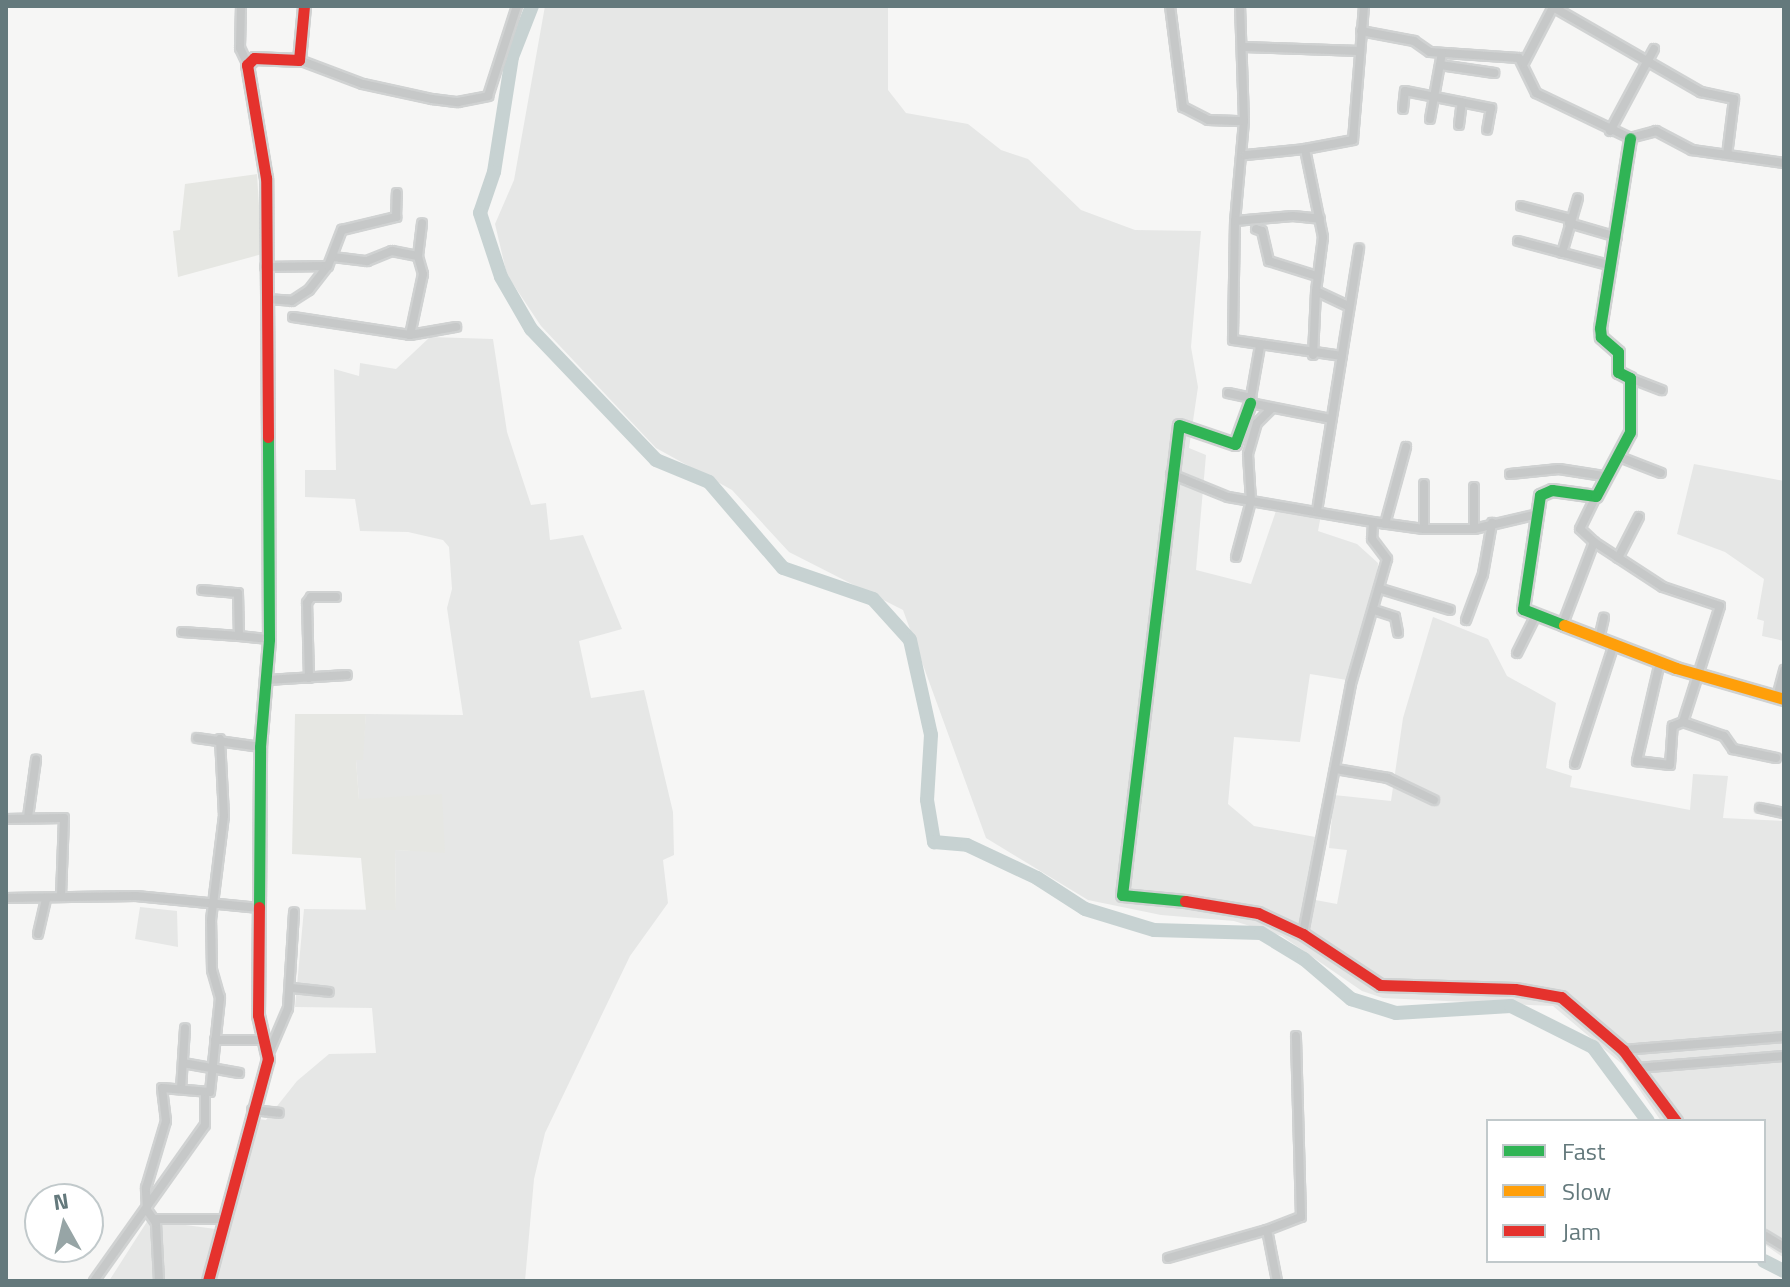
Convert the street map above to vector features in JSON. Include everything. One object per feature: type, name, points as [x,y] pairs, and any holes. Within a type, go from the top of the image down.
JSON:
[{"type":"street","points":[[208,1281],[252,1110],[264,1047],[259,908],[260,747],[269,639],[266,178],[247,63],[240,48],[241,6]]},
{"type":"street","points":[[299,60],[304,6]]},
{"type":"street","points":[[247,63],[257,58],[299,60],[363,84],[432,99],[458,102],[488,96],[517,6]]},
{"type":"street","points":[[1170,6],[1183,107],[1208,120],[1244,121]]},
{"type":"street","points":[[1240,6],[1244,47],[1245,155],[1235,221],[1233,340],[1313,355],[1342,356]]},
{"type":"street","points":[[1245,155],[1353,140],[1364,6]]},
{"type":"street","points":[[1727,155],[1736,102],[1701,92],[1553,7],[1524,63],[1527,83],[1536,93],[1630,138],[1656,131],[1692,150],[1727,155],[1784,163]]},
{"type":"street","points":[[1361,31],[1414,41],[1424,51],[1506,55],[1524,63]]},
{"type":"street","points":[[1244,47],[1360,51]]},
{"type":"street","points":[[1610,131],[1654,49]]},
{"type":"street","points":[[1430,119],[1442,53]]},
{"type":"street","points":[[1440,65],[1494,73]]},
{"type":"street","points":[[1403,109],[1405,91],[1491,108],[1487,130]]},
{"type":"street","points":[[1459,125],[1462,102]]},
{"type":"street","points":[[1630,138],[1600,335],[1617,349],[1618,372],[1662,390]]},
{"type":"street","points":[[1305,149],[1323,237],[1317,276],[1313,355]]},
{"type":"street","points":[[266,299],[299,297],[309,290],[333,257],[342,230],[396,217],[397,193]]},
{"type":"street","points":[[1562,253],[1578,198]]},
{"type":"street","points":[[1521,206],[1617,237]]},
{"type":"street","points":[[1235,221],[1293,216],[1320,219]]},
{"type":"street","points":[[410,335],[423,276],[418,256],[422,223]]},
{"type":"street","points":[[1256,229],[1262,231],[1269,261],[1317,276]]},
{"type":"street","points":[[1518,241],[1612,266]]},
{"type":"street","points":[[1317,511],[1348,306],[1356,287],[1359,248]]},
{"type":"street","points":[[333,257],[367,261],[392,251],[418,256]]},
{"type":"street","points":[[265,267],[328,266]]},
{"type":"street","points":[[1316,291],[1348,306]]},
{"type":"street","points":[[300,318],[410,335],[456,327]]},
{"type":"street","points":[[1260,346],[1251,400],[1235,444],[1179,425],[1122,895],[1238,906],[1303,934],[1380,985],[1515,989],[1561,997],[1623,1050],[1675,1119]]},
{"type":"street","points":[[1630,378],[1630,432],[1603,476],[1580,526],[1594,542],[1663,587],[1720,606],[1683,722]]},
{"type":"street","points":[[1228,393],[1271,409],[1331,419]]},
{"type":"street","points":[[1236,557],[1251,501],[1248,454],[1257,423],[1271,409]]},
{"type":"street","points":[[1385,524],[1406,447]]},
{"type":"street","points":[[1617,456],[1661,473]]},
{"type":"street","points":[[1510,474],[1559,469],[1603,476]]},
{"type":"street","points":[[1171,474],[1251,501],[1424,529],[1474,529],[1534,515]]},
{"type":"street","points":[[1424,484],[1424,529]]},
{"type":"street","points":[[1474,487],[1474,529]]},
{"type":"street","points":[[1596,496],[1545,490],[1534,515],[1523,609],[1535,617],[1660,662],[1780,698],[1784,670]]},
{"type":"street","points":[[1618,558],[1639,517]]},
{"type":"street","points":[[1303,934],[1351,684],[1381,589],[1387,559],[1372,539],[1373,522]]},
{"type":"street","points":[[1466,620],[1483,574],[1492,523]]},
{"type":"street","points":[[1562,626],[1594,542]]},
{"type":"street","points":[[1381,589],[1450,610]]},
{"type":"street","points":[[202,590],[240,595],[239,636]]},
{"type":"street","points":[[308,678],[307,603],[313,597],[336,597]]},
{"type":"street","points":[[1374,610],[1395,617],[1398,633]]},
{"type":"street","points":[[1517,653],[1535,617]]},
{"type":"street","points":[[1599,639],[1604,618]]},
{"type":"street","points":[[182,632],[269,639]]},
{"type":"street","points":[[1575,764],[1614,644]]},
{"type":"street","points":[[1660,662],[1637,761],[1670,765],[1673,726],[1683,722],[1724,736],[1733,749],[1776,758]]},
{"type":"street","points":[[267,680],[347,675]]},
{"type":"street","points":[[197,738],[260,747]]},
{"type":"street","points":[[159,1281],[147,1172],[166,1121],[162,1088],[205,1094],[210,1092],[220,991],[212,970],[211,920],[217,900],[224,816],[220,739]]},
{"type":"street","points":[[28,817],[36,760]]},
{"type":"street","points":[[1336,769],[1388,778],[1434,800]]},
{"type":"street","points":[[1760,808],[1784,813]]},
{"type":"street","points":[[6,819],[64,818],[61,897]]},
{"type":"street","points":[[6,898],[217,900],[259,908]]},
{"type":"street","points":[[38,934],[46,898]]},
{"type":"street","points":[[264,1047],[282,1029],[292,988],[294,912]]},
{"type":"street","points":[[292,988],[329,992]]},
{"type":"street","points":[[181,1089],[185,1028]]},
{"type":"street","points":[[1168,1258],[1267,1230],[1301,1217],[1296,1036]]},
{"type":"street","points":[[1623,1050],[1784,1037]]},
{"type":"street","points":[[215,1040],[264,1047]]},
{"type":"street","points":[[1637,1068],[1784,1056]]},
{"type":"street","points":[[183,1063],[239,1073]]},
{"type":"street","points":[[94,1281],[150,1214],[205,1125],[205,1094]]},
{"type":"street","points":[[252,1110],[279,1113]]},
{"type":"street","points":[[150,1214],[224,1219]]},
{"type":"street","points":[[1267,1230],[1277,1281]]},
{"type":"street","points":[[1766,1236],[1784,1247]]},
{"type":"shaded area","points":[[545,6],[888,6],[888,90],[906,113],[968,124],[1001,150],[1028,159],[1081,210],[1135,230],[1201,231],[1191,347],[1198,387],[1189,448],[1206,455],[1196,570],[1251,584],[1277,508],[1321,515],[1318,531],[1357,544],[1378,563],[1376,597],[1347,680],[1310,674],[1300,742],[1234,737],[1228,804],[1254,826],[1321,838],[1310,899],[1337,904],[1347,850],[1329,848],[1334,795],[1391,801],[1403,718],[1433,617],[1488,639],[1507,676],[1556,703],[1546,768],[1572,776],[1570,787],[1690,810],[1693,774],[1728,776],[1723,818],[1784,821],[1784,1258],[1766,1245],[1766,1119],[1660,1119],[1622,1064],[1553,1006],[1383,998],[1362,991],[1282,936],[1234,921],[1161,915],[1088,900],[986,838],[903,610],[789,552],[732,490],[656,448],[541,326],[507,275],[495,224],[514,180]]},
{"type":"shaded area","points":[[257,174],[262,254],[178,277],[173,231],[180,230],[185,184]]},
{"type":"shaded area","points":[[430,337],[493,339],[507,432],[531,505],[546,503],[550,540],[583,535],[622,629],[579,641],[591,698],[644,690],[673,812],[674,855],[663,860],[668,903],[630,956],[545,1133],[534,1179],[525,1281],[109,1281],[148,1220],[223,1230],[249,1118],[266,1120],[297,1081],[329,1054],[376,1053],[372,1008],[295,1007],[304,909],[396,910],[395,850],[445,852],[359,799],[356,760],[362,759],[366,714],[463,715],[447,608],[452,589],[449,547],[443,540],[408,532],[360,531],[355,499],[305,497],[305,470],[336,470],[334,369],[359,376],[360,363],[396,369]]},
{"type":"shaded area","points":[[1694,464],[1784,481],[1784,641],[1762,636],[1764,621],[1757,619],[1764,579],[1725,552],[1677,534]]},
{"type":"shaded area","points":[[295,714],[366,714],[363,760],[356,760],[359,799],[442,794],[445,853],[395,850],[396,910],[366,910],[361,858],[292,854]]},
{"type":"shaded area","points":[[140,907],[177,911],[178,947],[135,939]]},
{"type":"waterway","points":[[532,6],[512,57],[494,172],[480,213],[501,277],[531,329],[656,460],[709,482],[783,568],[873,599],[910,640],[931,735],[927,800],[934,842],[967,845],[1037,878],[1085,909],[1154,930],[1261,933],[1304,959],[1351,999],[1396,1013],[1511,1006],[1593,1047],[1647,1119]]},
{"type":"waterway","points":[[1766,1262],[1784,1271]]},
{"type":"traffic: fast","points":[[1564,625],[1523,609],[1540,495],[1552,490],[1596,496],[1630,432],[1630,378],[1618,372],[1618,352],[1601,337],[1600,328],[1630,138]]},
{"type":"traffic: fast","points":[[1185,901],[1122,895],[1179,425],[1235,444],[1250,403]]},
{"type":"traffic: fast","points":[[259,907],[260,747],[269,639],[268,437]]},
{"type":"traffic: slow","points":[[1564,625],[1676,668],[1784,699]]},
{"type":"traffic: jam","points":[[268,437],[266,178],[247,65],[254,58],[299,60],[304,6]]},
{"type":"traffic: jam","points":[[1185,901],[1258,913],[1303,934],[1380,985],[1515,989],[1561,997],[1623,1050],[1675,1119]]},
{"type":"traffic: jam","points":[[208,1281],[268,1059],[258,1015],[259,907]]}]
